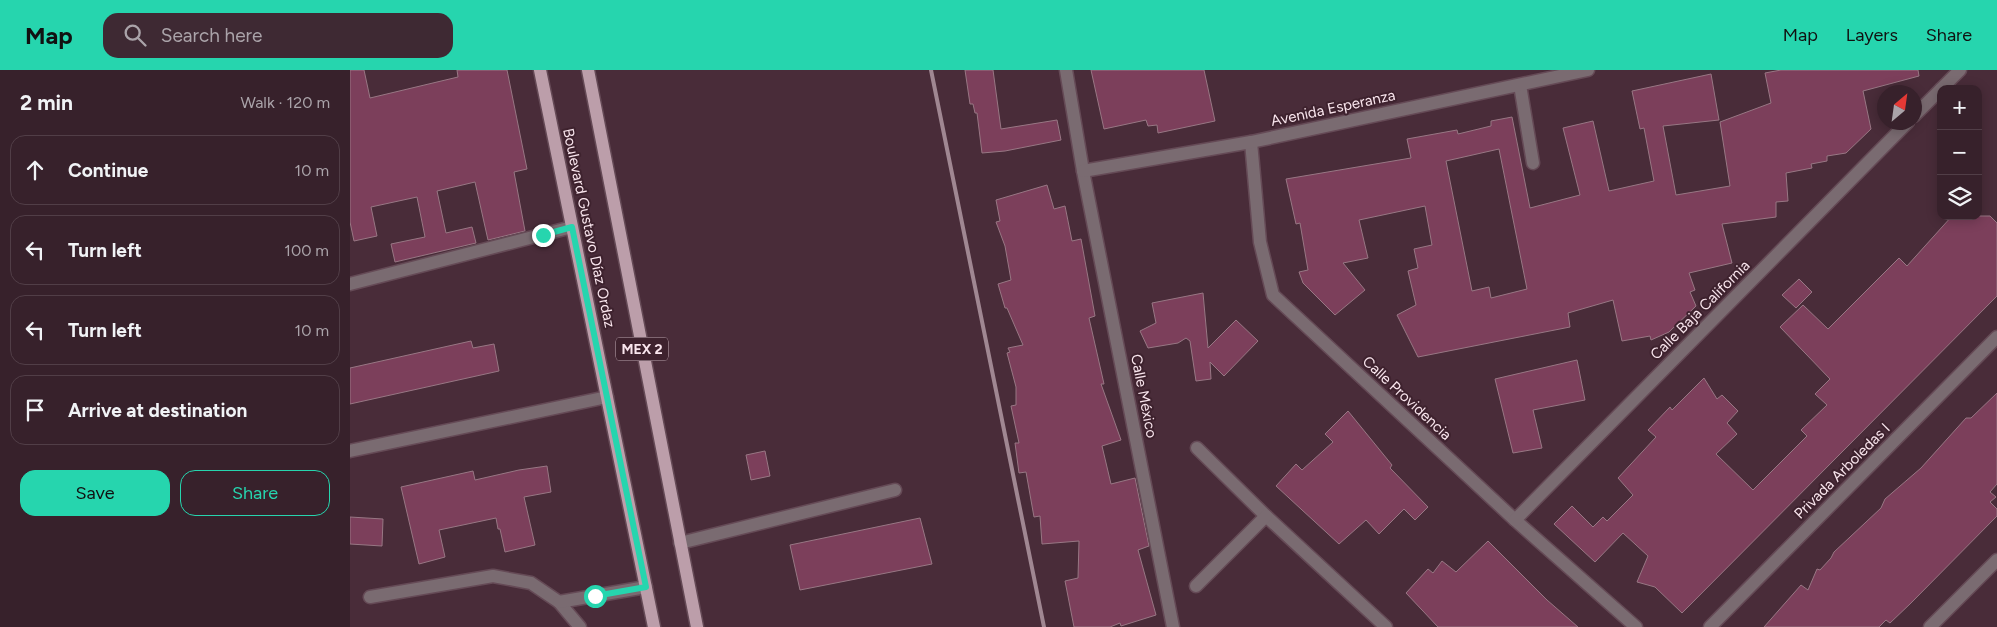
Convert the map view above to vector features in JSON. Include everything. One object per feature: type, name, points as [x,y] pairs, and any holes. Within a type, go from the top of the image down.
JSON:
[{"type":"main road","name":"Boulevard Gustavo Díaz Ordaz","points":[[540,70],[654,627]]},
{"type":"main road","name":"Boulevard Gustavo Díaz Ordaz","points":[[588,70],[697,627]]},
{"type":"street","name":"Calle México","points":[[1066,70],[1083,171],[1173,627]]},
{"type":"street","name":"Avenida Esperanza","points":[[1083,171],[1251,142],[1588,70]]},
{"type":"street","points":[[1945,85],[1960,70]]},
{"type":"street","points":[[1520,85],[1533,163]]},
{"type":"street","points":[[1922,108],[1937,93]]},
{"type":"street","name":"Calle Baja California","points":[[1515,520],[1900,130]]},
{"type":"street","name":"Calle Providencia","points":[[1251,142],[1260,242],[1273,295],[1515,520],[1636,627]]},
{"type":"street","points":[[350,284],[572,227]]},
{"type":"street","name":"Privada Arboledas I","points":[[1710,627],[1997,337]]},
{"type":"street","points":[[350,451],[607,398]]},
{"type":"street","points":[[1197,448],[1266,516],[1386,627]]},
{"type":"street","points":[[680,543],[895,490]]},
{"type":"street","points":[[1196,586],[1266,516]]},
{"type":"street","points":[[1930,627],[1997,560]]},
{"type":"street","points":[[370,597],[493,576],[530,584],[559,602],[580,627]]},
{"type":"street","points":[[559,602],[646,587]]},
{"type":"building","points":[[350,70],[364,70],[370,98],[458,77],[457,70],[507,70],[527,169],[514,172],[525,231],[488,240],[475,182],[437,191],[446,233],[472,227],[476,243],[395,262],[391,244],[425,237],[417,197],[371,207],[377,236],[354,241],[350,222]]},
{"type":"building","points":[[965,70],[993,70],[1001,129],[1057,120],[1061,140],[1005,151],[982,153],[977,113],[975,113],[973,104],[970,104]]},
{"type":"building","points":[[1091,70],[1204,70],[1215,121],[1158,133],[1157,125],[1148,126],[1146,120],[1104,129]]},
{"type":"building","points":[[1781,70],[1918,70],[1919,76],[1885,85],[1877,85],[1877,87],[1863,91],[1871,129],[1846,153],[1827,156],[1827,161],[1811,164],[1812,168],[1786,173],[1788,201],[1776,202],[1776,217],[1722,224],[1732,263],[1689,273],[1695,290],[1690,292],[1696,306],[1669,332],[1651,340],[1650,336],[1622,341],[1613,300],[1568,313],[1570,327],[1418,357],[1397,315],[1416,305],[1408,271],[1418,268],[1414,249],[1432,245],[1425,206],[1359,220],[1368,258],[1343,263],[1365,290],[1335,315],[1303,283],[1299,272],[1308,270],[1300,223],[1296,224],[1286,179],[1411,158],[1407,139],[1457,130],[1458,134],[1491,126],[1491,121],[1512,117],[1530,208],[1580,195],[1563,128],[1593,121],[1609,191],[1654,181],[1644,128],[1640,129],[1632,91],[1711,74],[1719,120],[1663,126],[1676,195],[1730,186],[1720,122],[1771,103],[1765,73]],"holes":[[[1499,149],[1527,289],[1491,298],[1489,287],[1472,291],[1446,161]]]},
{"type":"building","points":[[1047,185],[1054,209],[1065,206],[1072,241],[1081,239],[1095,316],[1089,318],[1104,384],[1101,384],[1121,440],[1102,446],[1111,484],[1135,478],[1149,546],[1138,550],[1156,615],[1121,626],[1120,623],[1110,627],[1074,627],[1065,581],[1078,578],[1079,541],[1042,544],[1040,516],[1034,517],[1026,472],[1019,473],[1015,443],[1019,443],[1011,406],[1016,405],[1016,387],[1007,353],[1010,352],[1008,348],[1023,345],[1007,308],[1005,308],[998,284],[1011,280],[1005,246],[996,222],[1000,221],[996,200]]},
{"type":"building","points":[[1982,216],[1990,216],[1997,223],[1997,296],[1682,613],[1655,587],[1637,582],[1648,556],[1623,533],[1595,562],[1554,524],[1572,506],[1593,527],[1603,517],[1607,521],[1633,495],[1618,478],[1656,437],[1648,430],[1670,407],[1672,410],[1704,378],[1717,399],[1722,395],[1738,411],[1727,423],[1737,434],[1716,454],[1753,490],[1807,436],[1801,430],[1827,405],[1815,394],[1830,379],[1780,327],[1803,305],[1828,329],[1899,258],[1907,266],[1948,220],[1982,220]]},
{"type":"building","points":[[1799,279],[1812,292],[1796,308],[1782,295]]},
{"type":"building","points":[[1203,293],[1208,348],[1236,320],[1258,341],[1224,376],[1210,362],[1211,379],[1196,381],[1190,341],[1186,338],[1178,343],[1148,348],[1140,331],[1156,323],[1152,303]]},
{"type":"building","points":[[471,341],[473,348],[494,344],[499,371],[350,404],[350,368]]},
{"type":"building","points":[[1577,360],[1585,400],[1533,410],[1542,448],[1513,453],[1495,379]]},
{"type":"building","points":[[1997,393],[1997,484],[1990,492],[1996,497],[1990,502],[1997,509],[1997,516],[1911,603],[1890,623],[1886,620],[1879,627],[1764,627],[1801,585],[1808,590],[1817,569],[1820,570],[1834,552],[1881,508],[1885,499],[1921,468],[1966,418],[1971,418]]},
{"type":"building","points":[[1348,411],[1392,465],[1390,468],[1428,507],[1415,520],[1404,509],[1379,534],[1366,520],[1339,544],[1276,486],[1296,464],[1302,470],[1333,442],[1325,434]]},
{"type":"building","points":[[765,451],[770,476],[751,480],[746,455]]},
{"type":"building","points":[[547,466],[551,492],[524,497],[535,545],[505,552],[496,518],[439,530],[445,557],[419,564],[401,487],[473,471],[475,480]]},
{"type":"building","points":[[350,517],[383,519],[382,546],[350,544]]},
{"type":"building","points":[[920,518],[932,564],[800,590],[790,545]]},
{"type":"building","points":[[1488,541],[1547,600],[1578,627],[1438,627],[1406,593],[1428,569],[1433,573],[1442,561],[1456,572]]},
{"type":"railway","points":[[931,70],[1044,627]]},
{"type":"route","points":[[543,235],[572,227],[646,587],[595,596]]}]
